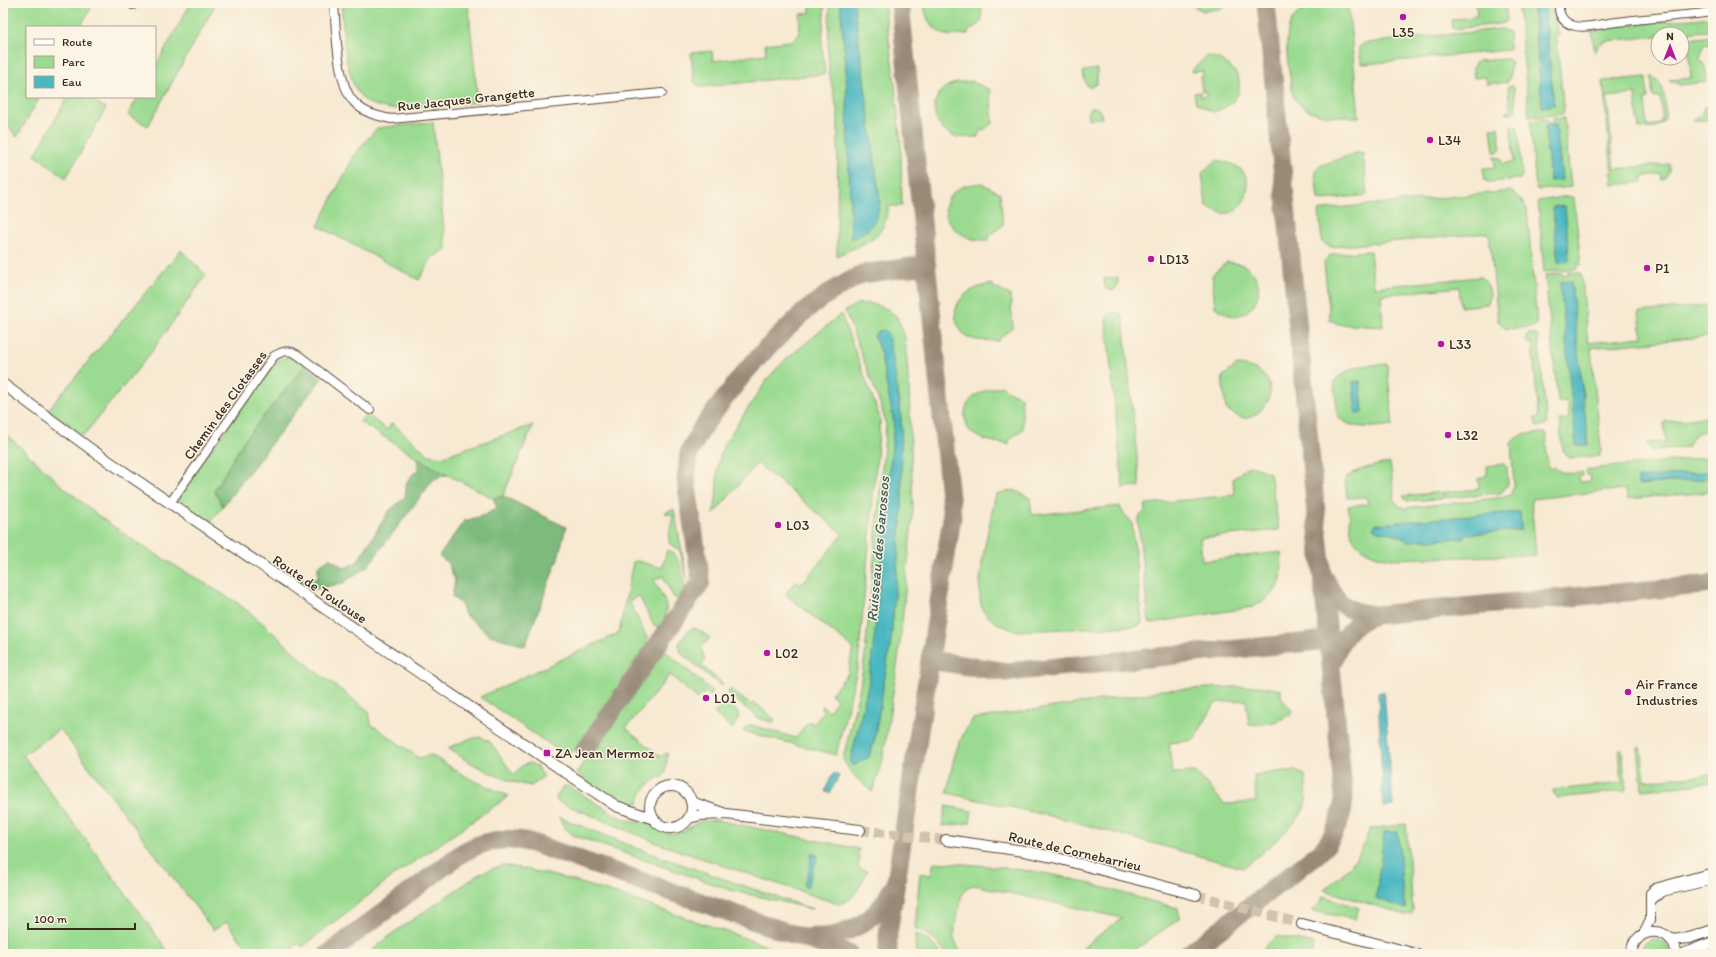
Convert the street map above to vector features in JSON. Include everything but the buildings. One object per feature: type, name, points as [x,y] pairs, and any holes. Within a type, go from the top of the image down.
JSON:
[{"type":"main road","name":"Route de Toulouse","points":[[3,384],[92,450],[610,802],[626,810],[654,819]]},
{"type":"main road","points":[[626,810],[641,808],[651,800],[658,790],[670,786],[681,789],[689,797],[692,808],[689,818]]},
{"type":"main road","points":[[651,800],[650,810],[654,819],[668,828],[680,826],[689,818],[701,815],[726,814],[860,830]]},
{"type":"main road","points":[[691,802],[726,814]]},
{"type":"main road","name":"Route de Cornebarrieu","points":[[946,840],[1024,851],[1196,895]]},
{"type":"main road","points":[[1302,924],[1416,954]]},
{"type":"main road","points":[[1671,940],[1689,938],[1713,930]]},
{"type":"main road","points":[[1624,954],[1632,949],[1643,934],[1658,932],[1671,940],[1676,954]]},
{"type":"main road","points":[[1683,954],[1713,942]]},
{"type":"street","name":"Rue Jacques Grangette","points":[[334,3],[342,79],[353,101],[371,115],[391,119],[662,93]]},
{"type":"street","points":[[1559,3],[1559,9],[1563,20],[1569,24],[1582,27],[1713,12]]},
{"type":"street","name":"Chemin des Clotasses","points":[[170,503],[274,356],[284,351],[292,351],[298,355],[370,410]]},
{"type":"street","points":[[1658,932],[1650,920],[1649,907],[1650,894],[1655,888],[1713,872]]},
{"type":"street","points":[[1649,907],[1652,900],[1662,892],[1713,880]]},
{"type":"street","points":[[1643,934],[1650,920]]},
{"type":"green space","points":[[3,3],[94,3],[81,26],[26,26],[26,98],[39,98],[17,137],[3,119]]},
{"type":"green space","points":[[191,3],[216,3],[148,126],[128,115],[137,98],[156,98],[156,65]]},
{"type":"green space","points":[[341,3],[468,3],[478,102],[390,109],[367,102],[359,94],[353,83],[349,70],[344,42]]},
{"type":"green space","points":[[810,3],[825,3],[822,43],[825,74],[701,87],[694,81],[691,53],[712,51],[713,61],[766,54],[765,44],[791,41],[799,35],[800,14],[810,13]]},
{"type":"green space","points":[[830,3],[840,3],[846,68],[851,238],[880,201],[854,3],[884,3],[895,84],[901,147],[902,206],[889,206],[884,225],[878,234],[837,256],[838,114],[829,72],[828,48]]},
{"type":"green space","points":[[925,3],[981,3],[982,21],[968,32],[968,34],[946,35],[933,27],[927,18]]},
{"type":"green space","points":[[1187,3],[1230,3],[1219,9],[1203,11]]},
{"type":"green space","points":[[1324,3],[1348,3],[1359,117],[1322,115],[1313,112],[1298,103],[1293,95],[1287,52],[1288,30],[1292,20],[1298,13],[1307,8]]},
{"type":"green space","points":[[1476,3],[1505,3],[1507,20],[1505,23],[1499,24],[1453,29],[1451,20],[1477,16]]},
{"type":"green space","points":[[1518,3],[1532,3],[1543,106],[1554,105],[1544,3],[1552,3],[1552,13],[1559,36],[1554,36],[1557,41],[1564,114],[1535,117],[1529,116]]},
{"type":"green space","points":[[1713,17],[1713,31],[1690,32],[1690,26],[1650,26],[1650,37],[1606,41],[1599,44],[1595,53],[1592,32],[1614,26]]},
{"type":"green space","points":[[1501,29],[1509,32],[1510,48],[1508,50],[1365,64],[1361,63],[1359,47],[1365,43]]},
{"type":"green space","points":[[1713,36],[1713,40],[1710,40],[1710,44],[1703,45],[1700,58],[1705,66],[1707,82],[1680,85],[1669,80],[1691,78],[1690,39]]},
{"type":"green space","points":[[1207,56],[1220,60],[1229,66],[1236,73],[1239,82],[1239,91],[1235,99],[1226,107],[1213,112],[1196,103],[1194,93],[1200,92],[1201,97],[1206,96],[1205,91],[1202,91],[1200,76],[1203,76],[1203,71],[1192,72],[1192,70]]},
{"type":"green space","points":[[1508,59],[1511,61],[1512,65],[1510,68],[1510,79],[1508,79],[1508,82],[1487,84],[1486,77],[1474,78],[1473,68],[1475,63],[1478,61]]},
{"type":"green space","points":[[1097,69],[1097,84],[1090,87],[1087,86],[1083,71]]},
{"type":"green space","points":[[1646,77],[1648,98],[1645,99],[1647,126],[1660,124],[1662,117],[1660,97],[1653,97],[1651,77],[1660,83],[1664,94],[1665,119],[1660,125],[1639,129],[1635,94],[1607,97],[1614,169],[1669,164],[1669,172],[1662,180],[1661,174],[1643,176],[1643,182],[1613,185],[1603,81]]},
{"type":"green space","points":[[973,81],[990,90],[993,123],[978,134],[978,137],[957,137],[942,129],[938,122],[934,107],[936,100],[940,93],[949,85],[959,82]]},
{"type":"green space","points":[[1511,85],[1514,87],[1516,110],[1512,114],[1506,114],[1505,112],[1510,112],[1508,86]]},
{"type":"green space","points":[[67,98],[88,98],[106,108],[66,178],[35,155]]},
{"type":"green space","points":[[1711,106],[1711,109],[1713,109],[1713,119],[1693,121],[1702,113],[1704,107]]},
{"type":"green space","points":[[1095,107],[1101,111],[1102,118],[1088,119],[1089,109]]},
{"type":"green space","points":[[1564,118],[1571,187],[1539,190],[1536,189],[1530,121],[1547,119],[1548,123],[1553,122],[1553,119]],"holes":[[[1556,125],[1562,179],[1550,181],[1545,126]]]},
{"type":"green space","points":[[433,122],[446,249],[432,258],[419,280],[318,226],[355,154],[377,128]]},
{"type":"green space","points":[[1511,126],[1516,126],[1518,128],[1522,176],[1520,179],[1485,181],[1483,168],[1495,167],[1494,157],[1501,158],[1502,164],[1514,162]]},
{"type":"green space","points":[[1498,127],[1501,150],[1499,152],[1494,152],[1491,128]]},
{"type":"green space","points":[[1355,153],[1363,153],[1367,195],[1322,200],[1318,199],[1315,171],[1320,166]]},
{"type":"green space","points":[[1217,160],[1238,167],[1244,173],[1247,181],[1245,197],[1236,210],[1229,213],[1222,213],[1206,205],[1202,173]]},
{"type":"green space","points":[[983,183],[1000,193],[1003,225],[989,236],[989,240],[979,240],[961,234],[950,224],[945,212],[948,200],[956,191],[967,185]]},
{"type":"green space","points":[[1511,191],[1521,200],[1527,209],[1537,324],[1533,327],[1506,329],[1498,321],[1489,233],[1331,247],[1322,242],[1319,211],[1326,209]]},
{"type":"green space","points":[[1568,196],[1574,198],[1581,265],[1577,265],[1577,269],[1544,272],[1538,201]],"holes":[[[1565,206],[1569,261],[1558,262],[1553,207]]]},
{"type":"green space","points":[[181,250],[206,275],[150,354],[83,436],[48,410]]},
{"type":"green space","points":[[1370,251],[1374,287],[1480,277],[1488,285],[1490,293],[1489,300],[1487,304],[1461,307],[1459,287],[1381,295],[1383,327],[1338,324],[1330,320],[1324,262],[1329,256],[1334,254]]},
{"type":"green space","points":[[1227,262],[1237,263],[1250,269],[1257,282],[1258,296],[1255,302],[1251,308],[1243,314],[1237,316],[1228,315],[1215,307],[1212,275]]},
{"type":"green space","points":[[1568,272],[1581,273],[1588,343],[1642,337],[1639,312],[1713,305],[1713,336],[1591,348],[1601,449],[1600,456],[1568,458],[1562,445],[1560,420],[1569,419],[1567,401],[1558,402],[1545,275],[1562,273],[1563,276],[1568,275]],"holes":[[[1571,281],[1588,444],[1577,446],[1560,282]]]},
{"type":"green space","points":[[1118,277],[1117,286],[1114,290],[1112,291],[1105,288],[1104,279]]},
{"type":"green space","points":[[993,284],[993,287],[1010,295],[1013,327],[999,339],[999,341],[972,339],[961,331],[957,323],[955,315],[956,307],[964,295],[985,285]]},
{"type":"green space","points":[[869,303],[888,309],[897,317],[905,337],[909,388],[913,511],[899,653],[882,764],[872,792],[852,773],[843,759],[860,686],[865,655],[886,425],[881,406],[845,311],[857,304]],"holes":[[[874,336],[893,357],[901,419],[902,511],[891,640],[874,742],[869,757],[850,763],[869,681],[876,623],[894,423],[880,351]]]},
{"type":"green space","points":[[1112,312],[1119,313],[1123,317],[1140,487],[1132,486],[1123,489],[1106,318]]},
{"type":"green space","points":[[841,314],[879,415],[880,422],[858,665],[836,755],[743,731],[746,727],[751,725],[796,738],[809,721],[814,724],[824,711],[820,708],[822,706],[829,711],[837,700],[831,694],[848,673],[853,648],[785,594],[796,581],[801,585],[843,534],[757,463],[713,515],[716,500],[718,463],[723,447],[732,432],[769,377],[783,362]]},
{"type":"green space","points":[[1528,334],[1536,334],[1538,336],[1547,424],[1537,427],[1534,418],[1539,418],[1532,343],[1527,343],[1526,336]]},
{"type":"green space","points":[[289,356],[300,360],[305,365],[243,442],[215,491],[223,506],[209,524],[179,503],[181,490],[278,360]]},
{"type":"green space","points":[[1387,364],[1393,425],[1379,427],[1357,426],[1343,421],[1338,417],[1334,381],[1346,371],[1358,367]],"holes":[[[1353,382],[1360,382],[1363,412],[1356,413]]]},
{"type":"green space","points":[[305,365],[322,378],[223,506],[214,491],[243,442]]},
{"type":"green space","points":[[1237,365],[1250,367],[1256,370],[1266,378],[1269,384],[1270,391],[1267,402],[1259,412],[1247,418],[1239,417],[1226,409],[1222,377]]},
{"type":"green space","points":[[1003,386],[1004,389],[1021,397],[1023,429],[1009,440],[1009,444],[982,439],[969,430],[965,418],[965,410],[972,399],[990,389]]},
{"type":"green space","points":[[366,414],[387,430],[392,423],[429,455],[441,457],[533,425],[503,496],[493,498],[434,468],[360,422]]},
{"type":"green space","points":[[1713,416],[1713,430],[1700,432],[1692,439],[1687,447],[1651,450],[1647,443],[1666,442],[1664,422]]},
{"type":"green space","points":[[3,431],[60,484],[100,517],[142,546],[236,602],[259,620],[315,671],[369,711],[371,724],[419,758],[431,755],[472,780],[509,796],[392,877],[302,947],[299,943],[285,954],[251,954],[227,922],[213,930],[60,729],[23,755],[170,954],[3,954]]},
{"type":"green space","points":[[1544,433],[1547,434],[1547,464],[1551,469],[1554,467],[1557,470],[1568,473],[1582,472],[1583,476],[1579,476],[1580,482],[1591,481],[1590,475],[1587,475],[1586,471],[1598,468],[1713,457],[1713,471],[1638,479],[1639,485],[1713,478],[1713,492],[1627,499],[1626,489],[1531,499],[1536,555],[1391,559],[1370,553],[1360,547],[1353,538],[1348,506],[1368,504],[1366,497],[1347,498],[1345,478],[1355,472],[1390,463],[1395,501],[1399,506],[1405,508],[1505,497],[1511,494],[1514,485],[1511,444],[1517,437]],"holes":[[[1520,512],[1521,530],[1468,534],[1463,538],[1408,541],[1375,525]]]},
{"type":"green space","points":[[418,458],[447,475],[434,479],[367,567],[343,583],[311,590],[295,579],[318,579],[318,567],[329,558],[345,568],[357,562],[389,511],[405,497],[407,481],[418,469]]},
{"type":"green space","points":[[1504,464],[1507,467],[1508,485],[1501,493],[1444,498],[1446,492],[1479,489],[1478,479],[1487,475],[1487,466]]},
{"type":"green space","points":[[1252,466],[1270,473],[1279,530],[1200,538],[1202,561],[1281,552],[1281,579],[1275,591],[1262,602],[1253,607],[1152,623],[1149,622],[1138,522],[1140,516],[1145,511],[1146,504],[1234,495],[1233,479],[1247,467]]},
{"type":"green space","points":[[1014,490],[1030,498],[1032,515],[1120,506],[1122,511],[1132,523],[1142,623],[1137,626],[1019,631],[999,624],[987,615],[983,610],[980,601],[980,588],[981,571],[990,519],[996,494]]},
{"type":"green space","points":[[1444,492],[1442,499],[1407,501],[1403,496]]},
{"type":"green space","points":[[503,496],[566,527],[558,558],[525,646],[490,635],[465,615],[461,604],[452,597],[455,580],[447,562],[439,556],[464,521],[485,515],[497,508],[493,498]]},
{"type":"green space","points":[[674,509],[688,584],[680,551],[669,543],[669,534],[673,515],[665,513]]},
{"type":"green space","points":[[667,550],[676,556],[682,572],[685,589],[678,598],[674,598],[663,576],[654,580],[666,607],[666,613],[660,626],[654,626],[639,596],[629,601],[647,638],[646,646],[583,740],[568,757],[480,697],[619,633],[633,562],[638,561],[662,568]]},
{"type":"green space","points":[[694,628],[710,638],[701,648],[705,659],[701,665],[723,684],[720,685],[681,653],[679,643],[689,630]]},
{"type":"green space","points":[[663,649],[711,690],[711,696],[705,692],[698,699],[670,675],[626,728],[661,757],[666,753],[668,754],[664,775],[647,786],[639,799],[639,803],[622,802],[598,789],[576,773]]},
{"type":"green space","points":[[1258,686],[1281,690],[1281,697],[1293,712],[1278,721],[1249,725],[1246,700],[1215,703],[1194,740],[1169,743],[1172,773],[1196,772],[1224,804],[1256,802],[1254,775],[1295,770],[1305,775],[1306,799],[1305,806],[1301,814],[1287,831],[1243,868],[1064,819],[947,793],[955,754],[973,719],[1155,692],[1160,690]]},
{"type":"green space","points":[[730,689],[751,705],[754,702],[775,720],[772,722],[758,718],[728,693]]},
{"type":"green space","points":[[728,703],[738,713],[739,717],[732,729],[714,713],[722,704]]},
{"type":"green space","points":[[481,737],[490,742],[514,775],[523,765],[530,763],[536,766],[544,776],[531,786],[510,781],[488,772],[448,748],[469,739]]},
{"type":"green space","points":[[1638,747],[1641,747],[1645,781],[1713,774],[1713,783],[1642,790]]},
{"type":"green space","points":[[1619,749],[1622,749],[1626,789],[1624,791],[1557,798],[1554,795],[1553,790],[1622,783]]},
{"type":"green space","points":[[564,786],[568,786],[621,818],[639,823],[644,818],[665,832],[679,833],[699,822],[716,820],[859,849],[857,856],[860,857],[858,868],[867,871],[857,892],[849,900],[838,904],[662,845],[557,801],[556,796]]},
{"type":"green space","points":[[946,806],[972,811],[970,823],[942,826]]},
{"type":"green space","points":[[559,817],[657,856],[812,909],[730,890],[573,835],[564,827]]},
{"type":"green space","points":[[1406,824],[1413,910],[1412,914],[1405,915],[1324,890],[1349,868],[1361,851],[1370,829]],"holes":[[[1382,856],[1403,897],[1406,908],[1376,898]]]},
{"type":"green space","points":[[934,862],[999,867],[1056,875],[1178,908],[1180,918],[1129,954],[1074,954],[1122,918],[974,885],[967,887],[962,894],[955,927],[954,939],[961,954],[947,954],[929,935],[915,928],[920,873],[931,875]]},
{"type":"green space","points":[[503,865],[545,873],[607,891],[786,954],[368,954],[393,933],[481,873]]},
{"type":"green space","points":[[1323,896],[1359,908],[1355,919],[1311,911],[1321,903]]},
{"type":"green space","points":[[915,934],[930,942],[941,954],[916,954]]},
{"type":"green space","points":[[1278,936],[1314,944],[1312,954],[1285,954],[1263,948]]},
{"type":"green space","points":[[1653,939],[1664,943],[1670,954],[1639,954],[1643,944]]},
{"type":"water","points":[[840,3],[854,3],[880,201],[875,221],[872,225],[864,232],[851,239],[846,68]]},
{"type":"water","points":[[1533,3],[1544,3],[1554,105],[1542,107]]},
{"type":"water","points":[[1556,125],[1562,180],[1550,181],[1545,126]]},
{"type":"water","points":[[1565,206],[1569,261],[1558,262],[1553,207]]},
{"type":"water","points":[[1571,281],[1588,445],[1576,446],[1560,282]]},
{"type":"water","points":[[885,330],[888,334],[893,358],[901,419],[902,511],[891,640],[874,742],[869,757],[853,766],[850,763],[869,681],[876,623],[894,423],[880,351],[874,336],[878,331]]},
{"type":"water","points":[[1360,381],[1363,412],[1356,413],[1353,382]]},
{"type":"water","points":[[1713,471],[1713,478],[1638,485],[1638,478]]},
{"type":"water","points":[[1520,512],[1521,530],[1468,534],[1463,538],[1408,541],[1396,534],[1378,531],[1373,528],[1375,525],[1398,522]]},
{"type":"water","points":[[1378,692],[1384,692],[1393,806],[1383,807]]},
{"type":"water","points":[[835,773],[839,776],[830,793],[825,792],[831,776]]},
{"type":"water","points":[[1384,832],[1398,832],[1403,897],[1406,909],[1376,898]]},
{"type":"water","points":[[811,854],[818,855],[807,888],[804,886],[810,867]]},
{"type":"taxiway","points":[[888,954],[888,934],[952,517],[900,3]]},
{"type":"taxiway","points":[[1188,954],[1319,853],[1333,835],[1339,821],[1344,798],[1266,3]]},
{"type":"taxiway","points":[[585,750],[701,582],[686,480],[689,453],[702,428],[744,373],[767,348],[805,311],[829,293],[862,274],[927,265]]},
{"type":"taxiway","points":[[1326,580],[1334,596],[1339,602],[1351,610],[1375,615],[1713,584]]},
{"type":"taxiway","points":[[1333,662],[1339,646],[1348,633],[1360,622],[1375,615]]},
{"type":"taxiway","points":[[930,660],[1007,672],[1329,640]]},
{"type":"taxiway","points":[[328,954],[462,853],[479,845],[496,840],[514,840],[532,843],[849,954]]},
{"type":"taxiway","points":[[811,937],[835,935],[858,926],[878,910],[891,890]]},
{"type":"tunnel","points":[[860,830],[946,840]]},
{"type":"tunnel","points":[[1196,895],[1302,924]]},
{"type":"place","name":"L35","points":[[1403,17]]},
{"type":"place","name":"L34","points":[[1430,140]]},
{"type":"place","name":"LD13","points":[[1151,259]]},
{"type":"place","name":"P1","points":[[1647,268]]},
{"type":"place","name":"L33","points":[[1441,344]]},
{"type":"place","name":"L32","points":[[1448,435]]},
{"type":"place","name":"L03","points":[[778,525]]},
{"type":"place","name":"L02","points":[[767,653]]},
{"type":"place","name":"Air France Industries","points":[[1628,692]]},
{"type":"place","name":"L01","points":[[706,698]]},
{"type":"place","name":"ZA Jean Mermoz","points":[[547,753]]},
{"type":"water label","name":"Ruisseau des Garossos","points":[[878,549]]}]
